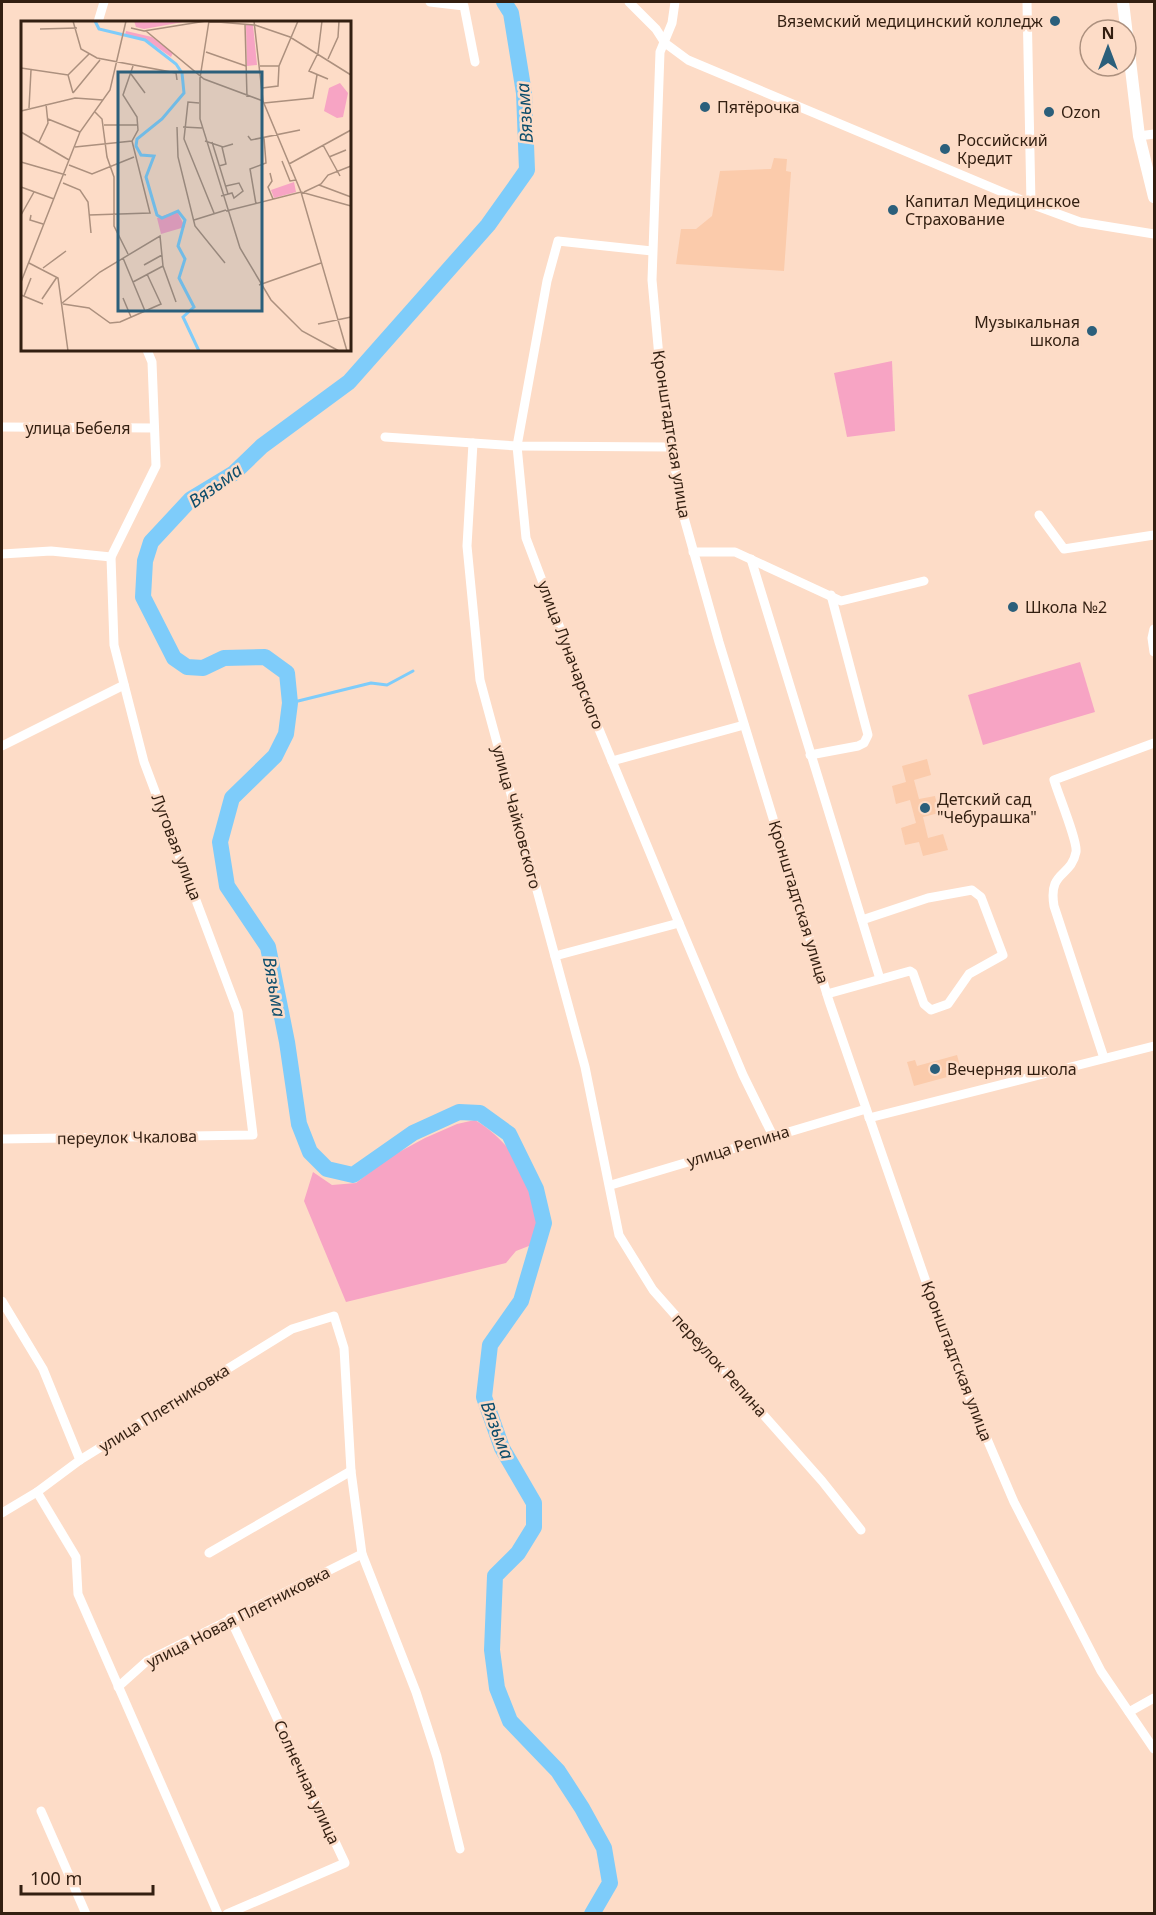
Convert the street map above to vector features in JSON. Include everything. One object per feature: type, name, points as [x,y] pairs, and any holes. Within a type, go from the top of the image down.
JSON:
[{"type":"main road","points":[[1124,2],[1139,136],[1155,197]]},
{"type":"street","points":[[101,21],[104,2]]},
{"type":"street","points":[[430,2],[464,6],[475,62]]},
{"type":"street","points":[[629,2],[656,29],[665,43],[688,60],[801,110],[1080,222],[1155,234]]},
{"type":"street","name":"Кронштадтская улица","points":[[675,2],[672,23],[660,52],[652,280],[670,447],[681,507],[693,552],[827,994],[932,1299],[1014,1502],[1101,1671],[1155,1749]]},
{"type":"street","points":[[1028,2],[1031,204]]},
{"type":"street","points":[[1139,136],[1155,134]]},
{"type":"street","name":"улица Луначарского","points":[[652,251],[558,241],[547,281],[517,446],[526,538],[612,761],[743,1075],[773,1136]]},
{"type":"street","points":[[2,554],[51,552],[111,557],[156,466],[152,362],[147,351]]},
{"type":"street","name":"улица Бебеля","points":[[2,427],[154,428]]},
{"type":"street","points":[[385,437],[517,446],[670,447]]},
{"type":"street","name":"улица Чайковского","points":[[473,443],[467,546],[480,680],[585,1067],[611,1185]]},
{"type":"street","points":[[1039,515],[1064,549],[1155,535]]},
{"type":"street","points":[[693,552],[735,552],[831,595],[841,602],[924,581]]},
{"type":"street","name":"Луговая улица","points":[[111,557],[114,645],[144,762],[238,1012],[253,1135]]},
{"type":"street","points":[[751,560],[880,979]]},
{"type":"street","points":[[810,755],[858,746],[864,743],[868,735],[831,595]]},
{"type":"street","points":[[1155,629],[1152,638],[1155,652]]},
{"type":"street","points":[[2,746],[124,685]]},
{"type":"street","points":[[612,761],[744,725]]},
{"type":"street","points":[[1104,1058],[1052,897],[1056,879],[1071,865],[1077,849],[1054,780],[1155,743]]},
{"type":"street","points":[[827,994],[906,971],[914,973],[924,1004],[931,1010],[948,1004],[969,974],[979,966],[1000,958],[1002,951],[981,897],[972,890],[928,898],[862,920]]},
{"type":"street","points":[[555,956],[679,923]]},
{"type":"street","name":"улица Репина","points":[[611,1185],[773,1136],[1155,1046]]},
{"type":"street","name":"переулок Чкалова","points":[[2,1139],[253,1135]]},
{"type":"street","name":"переулок Репина","points":[[611,1185],[619,1235],[653,1290],[822,1480],[861,1530]]},
{"type":"street","points":[[2,1301],[43,1369],[80,1460]]},
{"type":"street","name":"улица Плетниковка","points":[[2,1513],[37,1492],[80,1460],[292,1329],[333,1316],[344,1348],[351,1471]]},
{"type":"street","points":[[209,1553],[351,1471],[362,1554],[416,1692],[437,1757],[460,1849]]},
{"type":"street","points":[[37,1492],[76,1557],[78,1594],[218,1914]]},
{"type":"street","name":"улица Новая Плетниковка","points":[[118,1687],[147,1660],[362,1554]]},
{"type":"street","name":"Солнечная улица","points":[[227,1914],[345,1863],[230,1618]]},
{"type":"street","points":[[1129,1712],[1155,1698]]},
{"type":"street","points":[[41,1811],[86,1914]]},
{"type":"shaded area","points":[[774,158],[787,159],[786,171],[791,172],[784,271],[676,264],[681,229],[696,229],[712,216],[720,171],[771,169]]},
{"type":"shaded area","points":[[892,361],[895,431],[847,437],[834,373]]},
{"type":"shaded area","points":[[1080,662],[1095,712],[983,745],[968,695]]},
{"type":"shaded area","name":"Детский сад \"Чебурашка\"","points":[[927,759],[931,775],[914,780],[919,799],[935,796],[939,813],[923,817],[928,838],[943,834],[948,850],[923,856],[919,842],[905,845],[901,828],[916,823],[910,800],[896,804],[892,786],[906,782],[902,766]]},
{"type":"shaded area","name":"Вечерняя школа","points":[[957,1055],[962,1073],[914,1086],[907,1062],[915,1060],[917,1066]]},
{"type":"shaded area","points":[[475,1120],[503,1143],[525,1173],[536,1208],[537,1226],[534,1244],[516,1251],[506,1263],[346,1302],[304,1201],[313,1172],[332,1185],[356,1183],[388,1158],[425,1138],[457,1124]]},
{"type":"waterway","name":"Вязьма","points":[[504,2],[511,13],[524,93],[527,170],[488,225],[349,382],[262,446],[234,473],[191,499],[151,542],[145,561],[143,597],[174,658],[187,667],[203,668],[224,658],[265,657],[287,673],[290,703],[286,734],[275,756],[232,798],[220,842],[227,886],[268,947],[287,1042],[299,1124],[310,1152],[327,1169],[353,1175],[413,1133],[459,1112],[480,1113],[509,1134],[536,1189],[544,1223],[521,1301],[490,1345],[484,1397],[502,1448],[534,1503],[534,1527],[518,1553],[495,1576],[492,1650],[497,1688],[510,1721],[558,1771],[604,1848],[610,1883],[592,1914]]},
{"type":"waterway","points":[[290,703],[371,683],[387,685],[413,671]]},
{"type":"place","name":"Вяземский медицинский колледж","points":[[1055,21]]},
{"type":"place","name":"Пятёрочка","points":[[705,107]]},
{"type":"place","name":"Ozon","points":[[1049,112]]},
{"type":"place","name":"Российский Кредит","points":[[945,149]]},
{"type":"place","name":"Капитал Медицинское Страхование","points":[[893,210]]},
{"type":"place","name":"Музыкальная школа","points":[[1092,331]]},
{"type":"place","name":"Школа №2","points":[[1013,607]]},
{"type":"place","name":"Детский сад \"Чебурашка\"","points":[[925,808]]},
{"type":"place","name":"Вечерняя школа","points":[[935,1069]]}]
